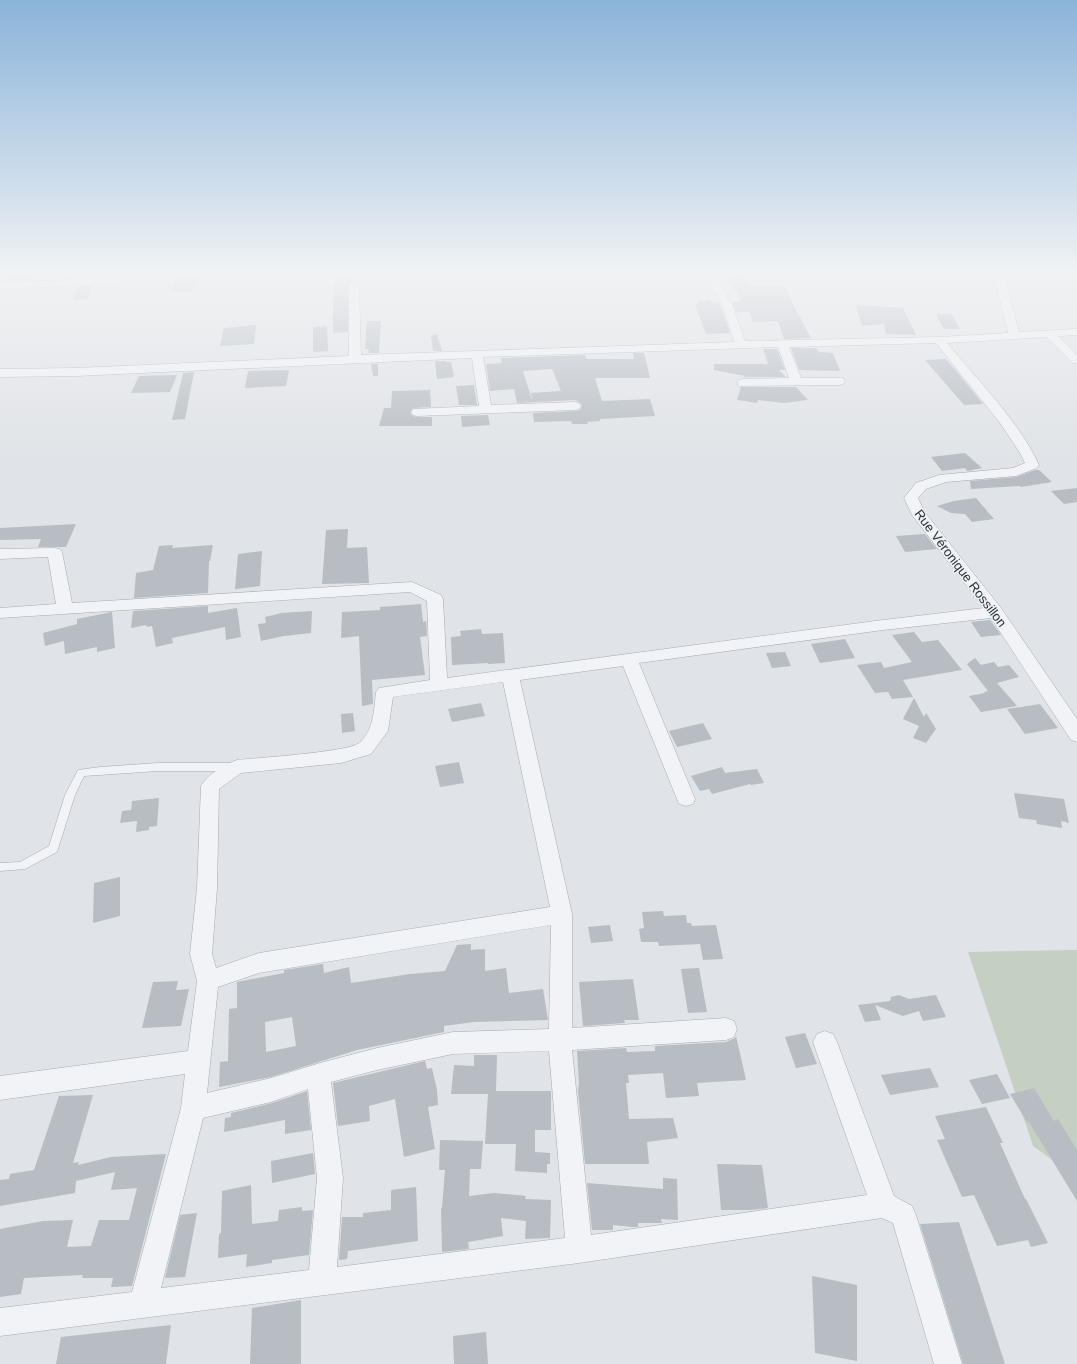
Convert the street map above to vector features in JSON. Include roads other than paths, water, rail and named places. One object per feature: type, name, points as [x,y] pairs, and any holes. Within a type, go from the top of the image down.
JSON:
[{"type":"street","points":[[355,335],[355,359]]},
{"type":"street","points":[[737,335],[741,345]]},
{"type":"street","points":[[0,373],[76,372],[477,354],[939,340],[1038,335]]},
{"type":"street","points":[[1050,335],[1077,361]]},
{"type":"street","name":"Rue Véronique Rossillon","points":[[939,340],[1006,421],[1027,453],[1032,465],[1016,472],[944,478],[921,486],[911,498],[918,512],[995,612],[1076,730]]},
{"type":"street","points":[[782,344],[796,382]]},
{"type":"street","points":[[477,354],[485,408]]},
{"type":"street","points":[[743,384],[840,381]]},
{"type":"street","points":[[417,412],[485,408],[575,406]]},
{"type":"street","points":[[0,554],[55,552],[65,608]]},
{"type":"street","points":[[0,612],[412,587],[435,599],[439,685]]},
{"type":"street","points":[[143,1304],[193,1108],[208,981],[201,954],[207,888],[210,786],[237,767],[341,756],[365,749],[379,731],[385,692],[883,625],[995,612]]},
{"type":"street","points":[[629,659],[686,799]]},
{"type":"street","points":[[510,674],[562,914],[560,1040],[579,1250]]},
{"type":"street","points":[[208,981],[259,963],[562,914]]},
{"type":"street","points":[[193,1108],[271,1090],[320,1074],[377,1059],[453,1043],[560,1040],[726,1029]]},
{"type":"street","points":[[825,1042],[884,1205]]},
{"type":"street","points":[[0,1088],[198,1061]]},
{"type":"street","points":[[320,1074],[319,1082],[330,1178],[322,1282]]},
{"type":"street","points":[[0,1322],[579,1250],[884,1205],[903,1215],[948,1364]]},
{"type":"lane","points":[[0,867],[21,866],[54,849],[70,794],[81,773],[136,767],[202,765],[237,767]]}]
